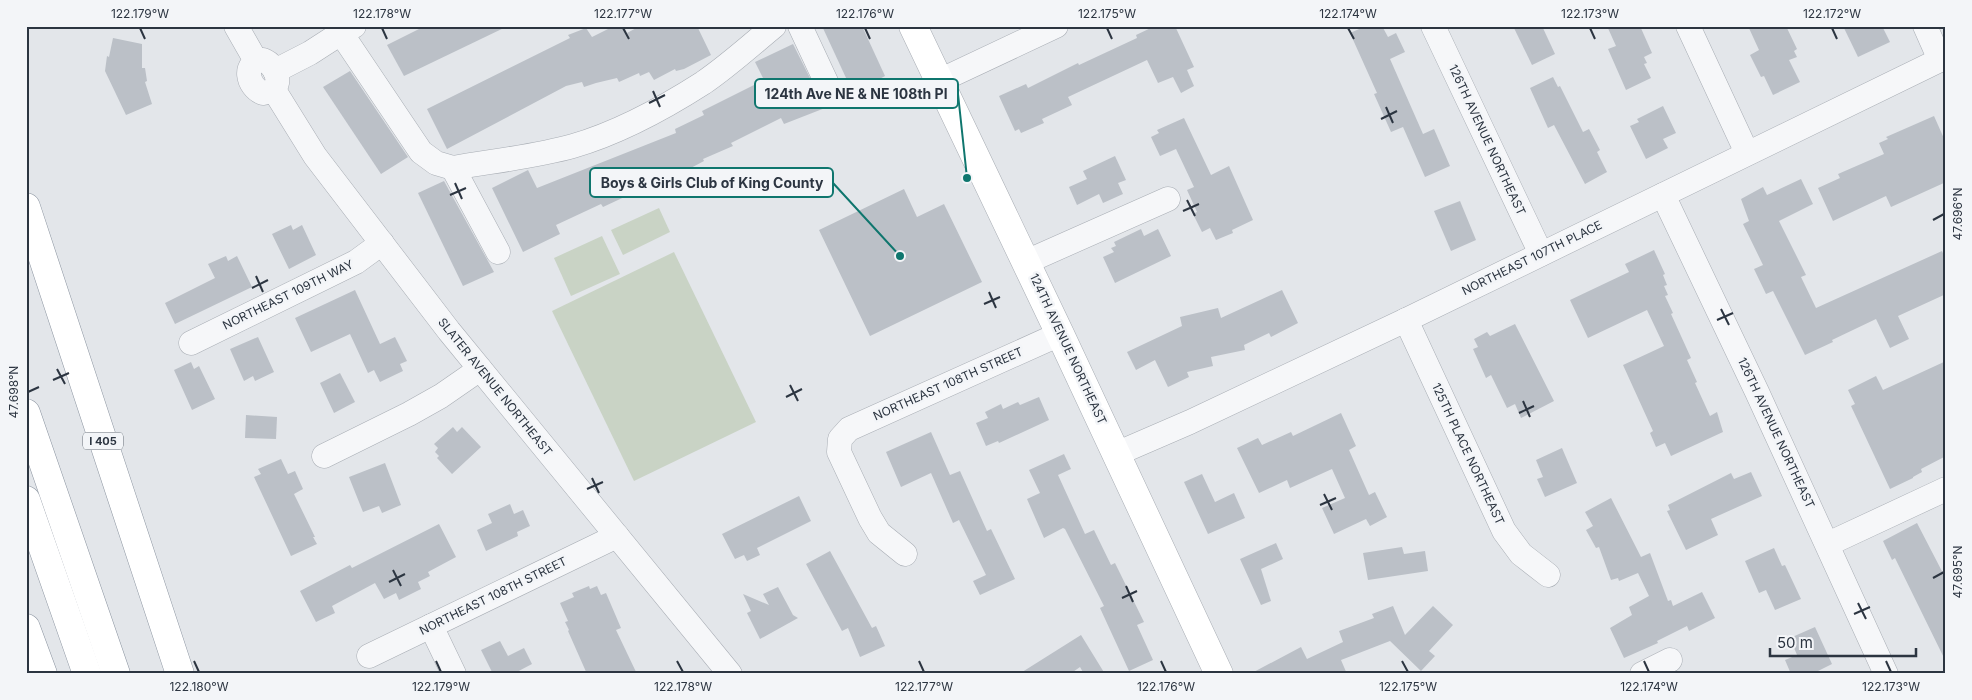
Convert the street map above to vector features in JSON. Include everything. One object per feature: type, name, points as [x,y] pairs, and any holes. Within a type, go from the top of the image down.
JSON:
[{"type":"main road","name":"124TH AVENUE NORTHEAST","points":[[914,26],[1219,674]]},
{"type":"main road","name":"I 405","points":[[26,207],[180,674]]},
{"type":"main road","points":[[26,413],[116,674]]},
{"type":"main road","points":[[26,500],[87,674]]},
{"type":"main road","points":[[26,628],[43,674]]},
{"type":"street","name":"SLATER AVENUE NORTHEAST","points":[[236,26],[268,74],[315,156],[480,368],[617,536],[692,624],[730,674]]},
{"type":"street","points":[[268,74],[310,53],[348,30],[421,152],[436,163],[453,168],[574,145],[617,129],[660,108],[703,82],[774,26]]},
{"type":"street","points":[[800,26],[829,88]]},
{"type":"street","points":[[939,81],[1056,26]]},
{"type":"street","name":"126TH AVENUE NORTHEAST","points":[[1434,26],[1541,254]]},
{"type":"street","points":[[1688,26],[1747,153]]},
{"type":"street","points":[[1925,26],[1943,59]]},
{"type":"street","name":"NORTHEAST 107TH PLACE","points":[[1116,454],[1198,418],[1406,320],[1943,59]]},
{"type":"street","points":[[453,168],[498,252]]},
{"type":"street","name":"126TH AVENUE NORTHEAST","points":[[1663,195],[1828,544],[1886,674]]},
{"type":"street","points":[[1026,262],[1168,199]]},
{"type":"street","name":"NORTHEAST 109TH WAY","points":[[191,343],[356,262],[382,243]]},
{"type":"street","name":"125TH PLACE NORTHEAST","points":[[1406,320],[1504,531],[1521,554],[1548,575]]},
{"type":"street","name":"NORTHEAST 108TH STREET","points":[[905,554],[879,534],[870,518],[839,452],[840,438],[849,428],[1060,334]]},
{"type":"street","points":[[324,456],[441,396],[480,368]]},
{"type":"street","points":[[1828,544],[1946,488]]},
{"type":"street","name":"NORTHEAST 108TH STREET","points":[[369,656],[617,536]]},
{"type":"street","points":[[431,626],[454,674]]},
{"type":"street","points":[[1642,674],[1670,660]]},
{"type":"green space","points":[[659,208],[670,232],[623,255],[611,230]]},
{"type":"green space","points":[[602,236],[620,274],[571,296],[554,258]]},
{"type":"green space","points":[[674,252],[756,422],[634,481],[552,311]]},
{"type":"building","points":[[425,26],[508,26],[404,76],[387,45]]},
{"type":"building","points":[[614,26],[624,26],[627,33],[640,26],[697,26],[711,55],[684,69],[676,71],[675,69],[654,80],[649,72],[640,76],[639,73],[619,82],[617,78],[584,87],[582,82],[566,86],[447,149],[427,109],[570,38],[568,35],[586,28],[592,37]]},
{"type":"building","points":[[822,26],[862,26],[885,76],[853,93]]},
{"type":"building","points":[[1155,26],[1175,26],[1194,67],[1187,70],[1194,86],[1181,93],[1173,77],[1158,83],[1147,60],[1068,97],[1072,105],[1042,119],[1044,123],[1021,133],[1019,129],[1015,131],[999,96],[1026,84],[1028,88],[1078,63],[1079,65],[1137,38],[1136,35]]},
{"type":"building","points":[[1366,26],[1382,26],[1388,37],[1396,33],[1405,52],[1390,59],[1423,134],[1434,129],[1450,166],[1425,177],[1403,127],[1391,132],[1374,94],[1377,93],[1350,33]]},
{"type":"building","points":[[1513,26],[1542,26],[1555,54],[1532,65]]},
{"type":"building","points":[[1607,26],[1640,26],[1652,53],[1644,57],[1647,63],[1644,64],[1651,78],[1626,90],[1608,49],[1616,46]]},
{"type":"building","points":[[1748,26],[1786,26],[1797,49],[1794,51],[1797,57],[1789,60],[1800,82],[1773,95],[1764,76],[1761,77],[1750,55],[1759,50]]},
{"type":"building","points":[[1843,26],[1882,26],[1890,42],[1858,57]]},
{"type":"building","points":[[113,38],[142,44],[142,68],[145,68],[147,81],[145,82],[152,104],[126,115],[105,71],[107,56],[109,57]]},
{"type":"building","points":[[793,44],[825,108],[784,124],[781,118],[731,143],[733,146],[703,159],[704,161],[670,179],[636,195],[633,193],[603,207],[601,204],[556,225],[560,234],[523,252],[492,188],[528,170],[537,188],[676,133],[675,129],[704,115],[702,111],[764,80],[755,62]]},
{"type":"building","points":[[350,71],[408,157],[381,174],[323,87]]},
{"type":"building","points":[[1553,77],[1558,87],[1560,86],[1583,132],[1589,129],[1600,150],[1597,152],[1607,172],[1585,184],[1554,125],[1548,128],[1530,88]]},
{"type":"building","points":[[1663,106],[1676,133],[1663,139],[1668,148],[1646,159],[1630,126],[1639,122],[1637,119]]},
{"type":"building","points":[[1934,116],[1946,143],[1946,182],[1891,207],[1886,196],[1833,221],[1818,188],[1840,178],[1838,174],[1884,154],[1879,143],[1888,139],[1886,137]]},
{"type":"building","points":[[1184,118],[1211,175],[1229,166],[1253,220],[1232,230],[1233,233],[1216,240],[1210,228],[1202,232],[1193,214],[1197,212],[1187,190],[1194,187],[1176,149],[1160,156],[1151,137],[1159,133],[1157,130]]},
{"type":"building","points":[[1115,156],[1126,180],[1118,183],[1123,194],[1103,203],[1099,194],[1077,205],[1069,187],[1087,179],[1083,171]]},
{"type":"building","points":[[1801,179],[1813,204],[1779,221],[1806,275],[1801,277],[1816,308],[1942,251],[1946,260],[1946,294],[1898,316],[1909,339],[1890,348],[1876,319],[1805,355],[1773,291],[1766,294],[1754,269],[1763,265],[1743,224],[1749,221],[1741,199],[1763,187],[1767,195]]},
{"type":"building","points":[[444,181],[494,272],[463,286],[418,193]]},
{"type":"building","points":[[904,189],[917,217],[944,204],[982,282],[870,336],[819,230]]},
{"type":"building","points":[[1460,201],[1476,240],[1451,251],[1434,211]]},
{"type":"building","points":[[291,225],[293,230],[302,225],[316,255],[289,269],[272,234]]},
{"type":"building","points":[[1141,229],[1144,236],[1158,229],[1171,256],[1115,283],[1103,257],[1114,252],[1111,248],[1116,246],[1114,242]]},
{"type":"building","points":[[1654,250],[1665,274],[1663,275],[1667,285],[1664,286],[1668,295],[1665,296],[1673,313],[1671,314],[1691,358],[1687,360],[1697,382],[1695,383],[1710,416],[1717,412],[1723,432],[1671,456],[1665,443],[1656,447],[1650,433],[1653,431],[1623,365],[1664,346],[1647,310],[1588,338],[1570,300],[1629,272],[1625,264]]},
{"type":"building","points":[[226,256],[228,261],[237,256],[252,287],[175,324],[165,303],[215,278],[208,264]]},
{"type":"building","points":[[355,290],[380,344],[395,337],[407,361],[400,364],[403,371],[380,382],[374,370],[368,373],[350,334],[311,352],[295,318]]},
{"type":"building","points":[[1282,290],[1298,323],[1271,337],[1269,333],[1244,345],[1245,350],[1211,357],[1213,366],[1187,372],[1189,377],[1168,387],[1155,360],[1136,370],[1127,352],[1182,326],[1180,317],[1218,308],[1221,318]]},
{"type":"building","points":[[1515,324],[1554,401],[1521,418],[1515,404],[1507,408],[1491,375],[1486,378],[1473,349],[1478,347],[1474,339],[1487,332],[1490,336]]},
{"type":"building","points":[[258,337],[274,372],[255,381],[253,376],[244,381],[230,349]]},
{"type":"building","points":[[1946,361],[1946,456],[1921,469],[1922,472],[1913,478],[1890,489],[1851,406],[1855,404],[1848,390],[1876,376],[1883,390]]},
{"type":"building","points":[[191,362],[194,369],[199,366],[215,399],[192,410],[174,370]]},
{"type":"building","points":[[340,373],[355,402],[334,413],[320,383]]},
{"type":"building","points":[[1039,397],[1049,420],[999,443],[998,441],[986,446],[976,423],[988,418],[985,412],[1001,404],[1003,409],[1018,402],[1020,405]]},
{"type":"building","points":[[1341,413],[1356,446],[1349,450],[1369,495],[1375,492],[1387,517],[1370,526],[1366,519],[1334,534],[1322,508],[1345,498],[1332,469],[1290,488],[1287,480],[1259,493],[1237,448],[1258,438],[1262,445],[1291,432],[1293,436]]},
{"type":"building","points":[[246,415],[277,417],[276,439],[245,438]]},
{"type":"building","points":[[453,427],[457,432],[462,427],[481,447],[452,474],[437,458],[439,456],[435,452],[438,448],[434,444]]},
{"type":"building","points":[[931,432],[950,475],[960,471],[987,531],[991,529],[1015,579],[980,595],[973,581],[986,575],[959,520],[953,523],[931,473],[901,487],[886,452]]},
{"type":"building","points":[[1562,448],[1577,483],[1545,497],[1537,479],[1543,477],[1536,460]]},
{"type":"building","points":[[1064,454],[1071,469],[1058,475],[1085,534],[1094,530],[1111,565],[1115,563],[1144,622],[1137,625],[1153,660],[1129,671],[1100,608],[1104,606],[1065,529],[1063,528],[1044,538],[1027,499],[1040,493],[1029,470]]},
{"type":"building","points":[[281,459],[288,474],[295,471],[303,489],[294,494],[317,544],[291,556],[254,477],[261,474],[258,469]]},
{"type":"building","points":[[385,463],[401,505],[382,513],[379,506],[363,512],[349,477]]},
{"type":"building","points":[[1751,472],[1762,496],[1711,519],[1718,535],[1686,550],[1667,511],[1670,510],[1668,505],[1731,473],[1734,479]]},
{"type":"building","points":[[1202,474],[1215,502],[1234,493],[1245,518],[1208,534],[1184,482]]},
{"type":"building","points":[[799,496],[811,521],[757,548],[760,555],[747,561],[744,555],[735,559],[722,534]]},
{"type":"building","points":[[1611,498],[1641,557],[1650,553],[1668,601],[1671,600],[1673,606],[1702,592],[1715,618],[1689,631],[1687,626],[1657,641],[1658,643],[1624,658],[1610,628],[1632,615],[1629,607],[1649,596],[1638,573],[1619,581],[1618,578],[1611,580],[1599,547],[1596,548],[1586,530],[1593,526],[1585,512]]},
{"type":"building","points":[[510,504],[514,514],[523,510],[530,526],[517,532],[518,536],[486,551],[477,530],[492,523],[488,514]]},
{"type":"building","points":[[1917,523],[1946,579],[1946,662],[1895,558],[1892,560],[1883,541]]},
{"type":"building","points":[[439,524],[456,557],[428,572],[430,576],[418,582],[421,589],[399,600],[396,593],[384,599],[375,583],[332,606],[335,613],[316,622],[300,591],[350,565],[352,568]]},
{"type":"building","points":[[1276,543],[1283,559],[1261,569],[1271,601],[1261,605],[1240,559]]},
{"type":"building","points":[[1402,547],[1404,554],[1425,551],[1428,571],[1368,580],[1363,553]]},
{"type":"building","points":[[1774,548],[1782,566],[1785,565],[1801,599],[1775,610],[1766,590],[1759,593],[1745,561]]},
{"type":"building","points":[[830,551],[872,628],[876,626],[885,646],[860,657],[848,628],[842,631],[806,564]]},
{"type":"building","points":[[589,586],[590,589],[597,586],[601,595],[606,593],[621,628],[616,630],[637,674],[587,674],[568,631],[565,622],[568,621],[560,603],[574,597],[572,593]]},
{"type":"building","points":[[778,587],[793,615],[798,618],[760,639],[747,613],[751,611],[743,594],[769,605],[763,594]]},
{"type":"building","points":[[1393,606],[1405,635],[1433,606],[1453,625],[1429,651],[1435,656],[1421,671],[1390,641],[1341,660],[1347,674],[1250,674],[1301,647],[1307,659],[1343,642],[1339,631],[1374,618],[1372,614]]},
{"type":"building","points":[[1815,627],[1832,664],[1812,674],[1791,674],[1785,660],[1797,655],[1790,638]]},
{"type":"building","points":[[1081,635],[1105,674],[1084,674],[1080,667],[1070,674],[1019,674]]},
{"type":"building","points":[[500,641],[508,656],[524,648],[532,664],[513,674],[493,674],[481,650]]},
{"type":"place","name":"124th Ave NE & NE 108th Pl","points":[[967,178]]},
{"type":"place","name":"Boys & Girls Club of King County","points":[[900,256]]}]
